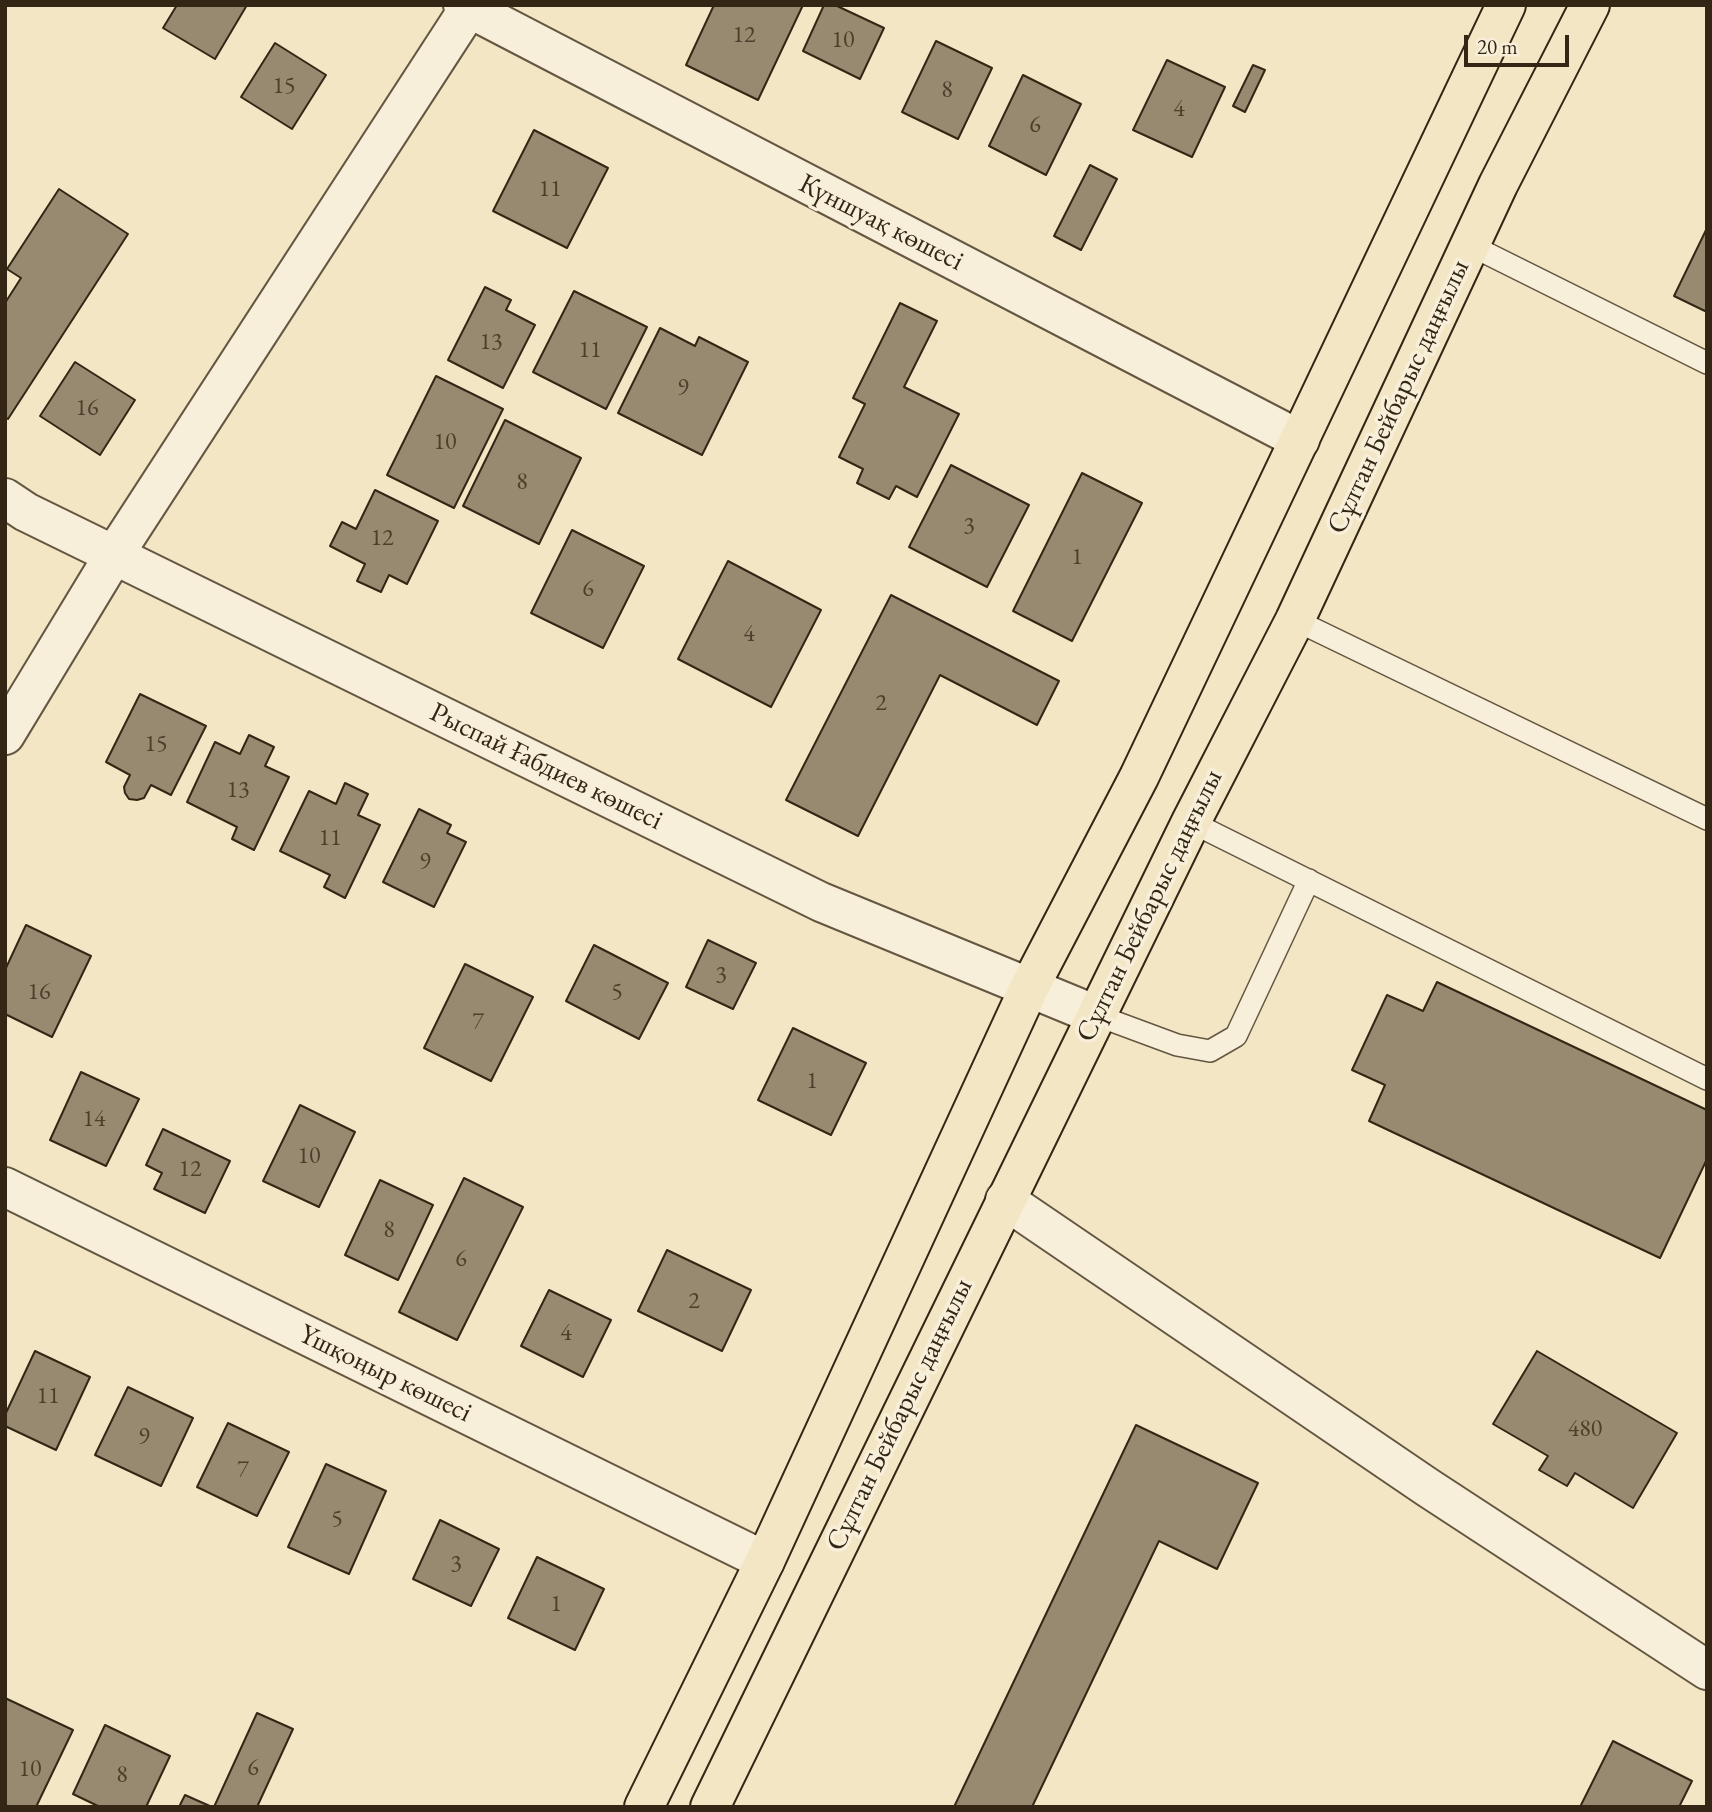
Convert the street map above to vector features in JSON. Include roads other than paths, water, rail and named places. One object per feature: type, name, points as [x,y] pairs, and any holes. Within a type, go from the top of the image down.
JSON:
[{"type":"main road","name":"Сұлтан Бейбарыс даңғылы","points":[[644,1807],[765,1562],[1028,988],[1139,777],[1506,5]]},
{"type":"main road","name":"Сұлтан Бейбарыс даңғылы","points":[[710,1807],[1004,1200],[1191,822],[1295,620],[1470,245],[1590,5]]},
{"type":"street","name":"Күншуақ көшесі","points":[[468,6],[1300,440]]},
{"type":"street","points":[[5,735],[114,555],[468,6]]},
{"type":"street","name":"Рыспай Ғабдиев көшесі","points":[[5,498],[26,512],[821,902],[1096,1015]]},
{"type":"street","name":"Үшқоңыр көшесі","points":[[5,1187],[765,1562]]},
{"type":"street","points":[[1004,1200],[1427,1487],[1707,1670]]},
{"type":"lane","points":[[1470,245],[1707,363]]},
{"type":"lane","points":[[1295,620],[1707,819]]},
{"type":"lane","points":[[1191,822],[1707,1079]]},
{"type":"lane","points":[[1096,1015],[1177,1045],[1210,1051],[1236,1036],[1309,880]]}]
